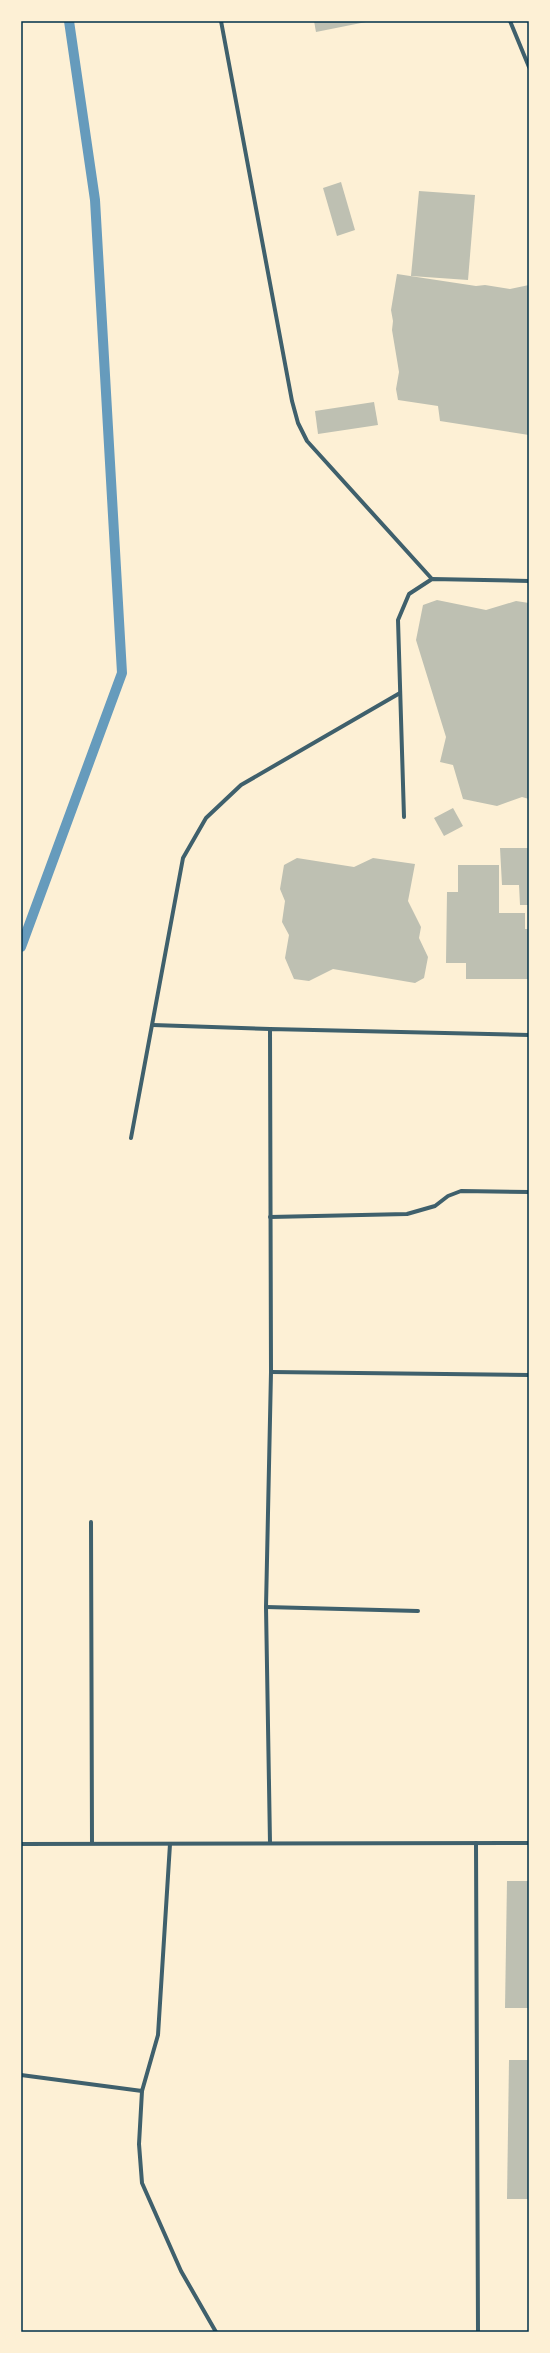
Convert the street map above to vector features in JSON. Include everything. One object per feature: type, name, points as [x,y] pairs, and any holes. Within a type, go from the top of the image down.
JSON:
[{"type":"street","points":[[221,21],[292,401],[298,423],[307,441],[432,579]]},
{"type":"street","points":[[510,21],[529,67]]},
{"type":"street","points":[[404,817],[398,620],[408,594],[432,579],[529,581]]},
{"type":"street","points":[[131,1138],[183,858],[206,818],[241,785],[400,693]]},
{"type":"street","points":[[152,1025],[529,1035]]},
{"type":"street","points":[[270,1029],[271,1372],[266,1607],[270,1843]]},
{"type":"street","points":[[270,1217],[407,1214],[435,1206],[448,1196],[460,1192],[529,1192]]},
{"type":"street","points":[[271,1372],[529,1375]]},
{"type":"street","points":[[91,1522],[92,1843]]},
{"type":"street","points":[[266,1607],[418,1611]]},
{"type":"street","points":[[476,1843],[478,2332]]},
{"type":"street","points":[[21,1844],[529,1843]]},
{"type":"street","points":[[170,1844],[158,2035],[142,2091],[139,2144],[142,2183],[181,2271],[216,2332]]},
{"type":"street","points":[[21,2075],[142,2091]]},
{"type":"building","points":[[314,21],[366,21],[366,22],[316,32]]},
{"type":"building","points":[[341,182],[355,230],[337,236],[323,188]]},
{"type":"building","points":[[419,191],[475,195],[468,280],[411,276]]},
{"type":"building","points":[[397,274],[476,286],[485,285],[510,289],[529,285],[529,435],[440,421],[438,406],[398,400],[396,389],[399,372],[392,330],[393,321],[391,310]]},
{"type":"building","points":[[374,402],[378,425],[318,434],[315,411]]},
{"type":"building","points":[[437,600],[486,610],[516,601],[529,603],[529,799],[522,797],[497,806],[463,799],[453,765],[440,762],[446,737],[416,640],[423,605]]},
{"type":"building","points":[[453,808],[463,826],[444,836],[434,818]]},
{"type":"building","points":[[500,848],[529,848],[529,905],[520,905],[519,885],[502,885]]},
{"type":"building","points":[[297,858],[354,867],[373,858],[415,864],[408,901],[421,927],[419,938],[428,957],[424,978],[415,983],[333,969],[309,981],[294,979],[285,958],[289,935],[282,922],[285,901],[280,889],[284,865]]},
{"type":"building","points":[[458,865],[499,865],[499,913],[525,913],[525,929],[529,929],[529,979],[466,979],[466,963],[446,963],[447,892],[458,892]]},
{"type":"building","points":[[507,1881],[529,1881],[529,2008],[505,2008]]},
{"type":"building","points":[[509,2060],[529,2060],[529,2199],[507,2199]]},
{"type":"waterway","points":[[21,947],[122,673],[95,200],[69,21]]}]
